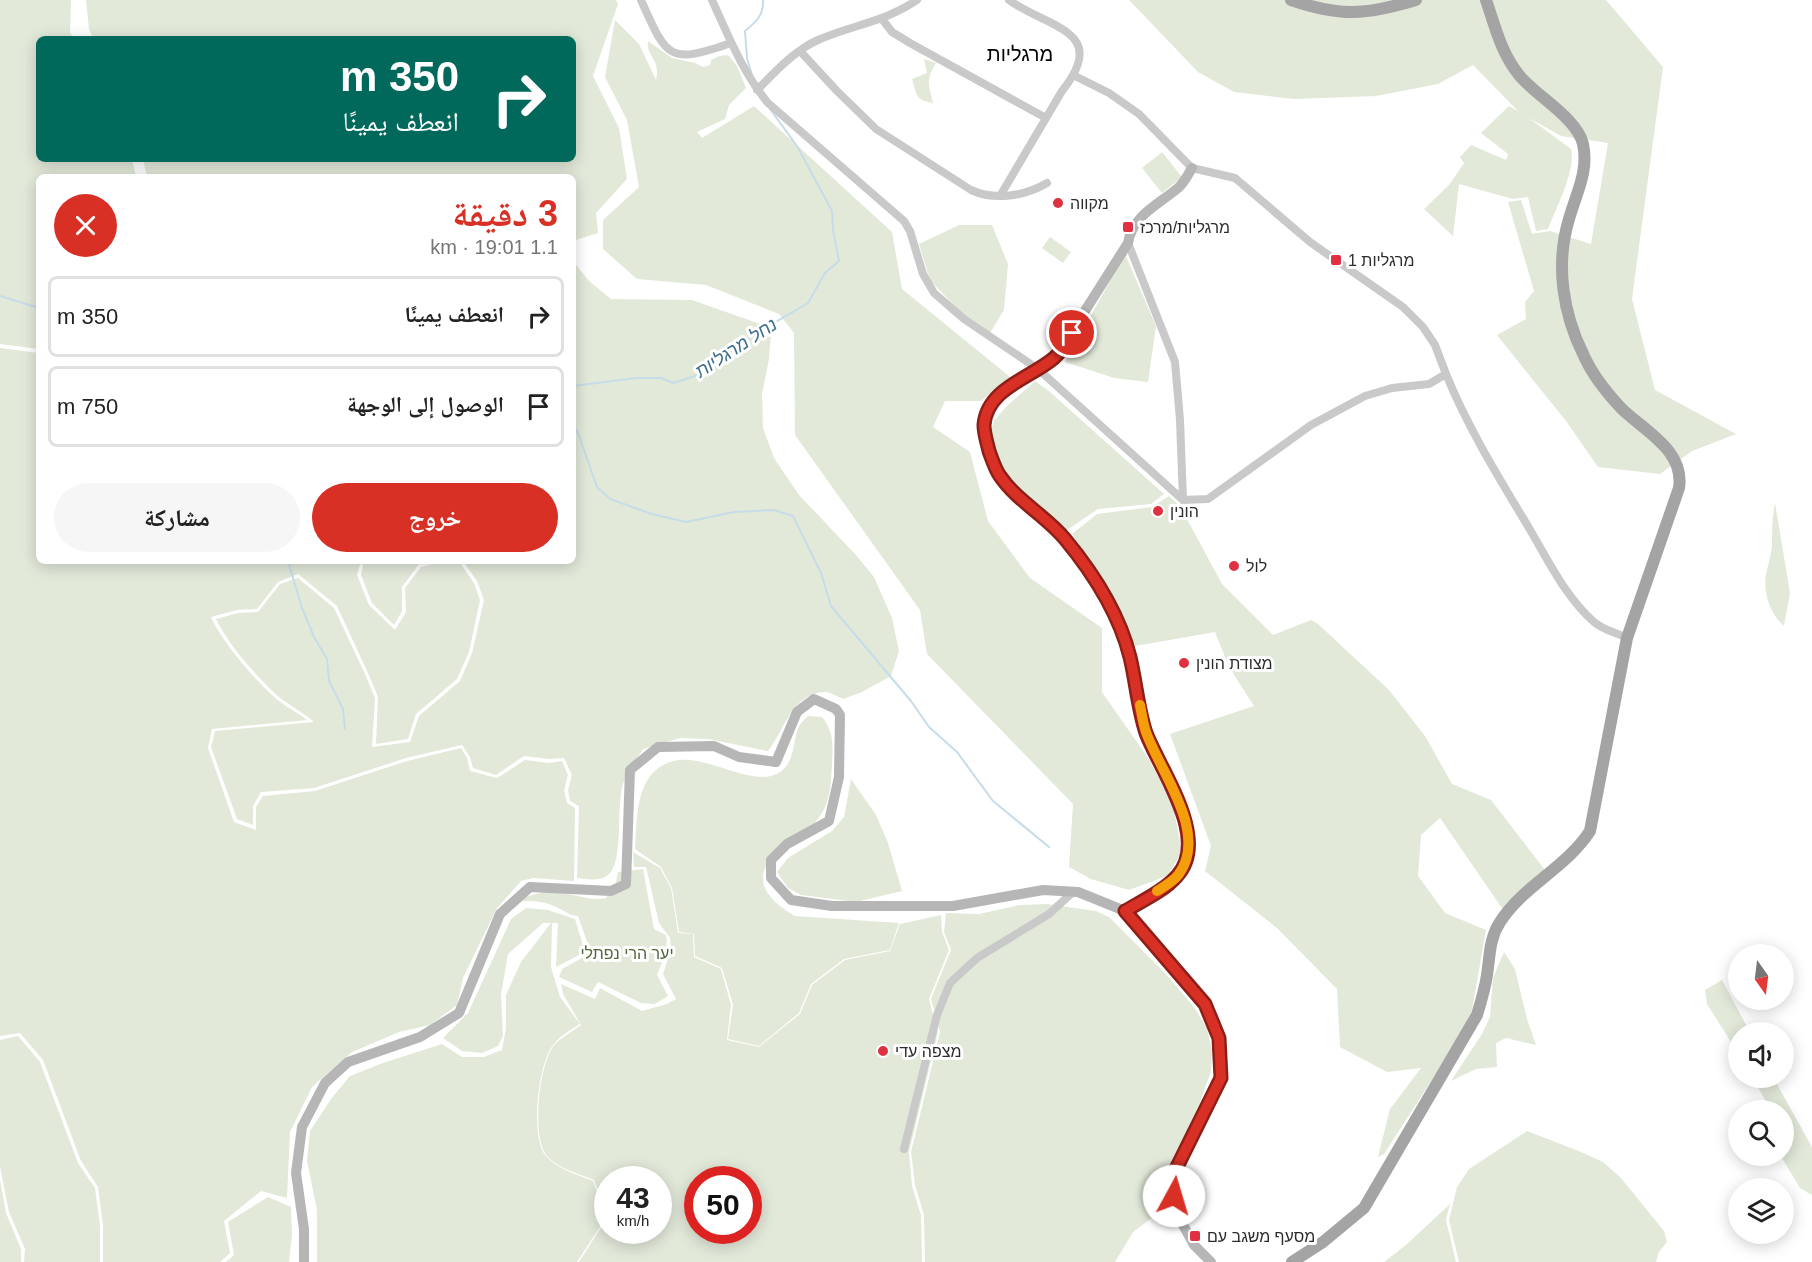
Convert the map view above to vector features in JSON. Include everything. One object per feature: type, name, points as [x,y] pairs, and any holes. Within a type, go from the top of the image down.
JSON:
[{"type":"main road","points":[[1291,0],[1320,10],[1360,14],[1416,0]]},
{"type":"main road","points":[[1292,1262],[1323,1242],[1364,1208],[1477,1015],[1484,992],[1490,942],[1499,923],[1516,902],[1581,845],[1590,831],[1627,638],[1679,488],[1681,476],[1666,447],[1621,408],[1598,381],[1576,339],[1564,298],[1562,270],[1566,227],[1582,178],[1583,145],[1580,135],[1571,124],[1527,84],[1511,64],[1500,41],[1486,0]]},
{"type":"main road","points":[[1125,911],[1178,875],[1185,863],[1189,847],[1188,831],[1181,808],[1146,733],[1130,656],[1115,615],[1101,588],[1063,537],[1000,476],[985,438],[985,418],[995,399],[1014,383],[1055,357],[1128,243],[1134,225],[1151,207],[1181,186],[1192,168]]},
{"type":"main road","points":[[304,1262],[304,1229],[296,1173],[302,1127],[325,1083],[348,1062],[420,1037],[459,1013],[500,914],[530,887],[612,891],[626,884],[630,770],[658,747],[714,746],[740,757],[776,762],[797,712],[814,699],[836,708],[840,715],[839,777],[829,821],[788,844],[771,860],[771,878],[791,900],[832,906],[953,906],[1043,890],[1074,891],[1125,911],[1205,1004],[1219,1038],[1221,1078],[1171,1179],[1176,1212],[1194,1245],[1211,1262]]},
{"type":"street","points":[[641,0],[663,46],[676,54],[692,56],[731,43]]},
{"type":"street","points":[[712,0],[731,43],[757,90],[768,103],[904,221],[910,231],[923,274],[934,293],[964,320],[1038,369],[1183,500],[1208,499],[1311,425],[1365,396],[1392,388],[1429,384],[1446,374]]},
{"type":"street","points":[[757,90],[800,51],[819,40],[882,19],[917,0]]},
{"type":"street","points":[[1000,196],[1062,91],[1075,76],[1081,52],[1075,39],[1065,29],[1009,0]]},
{"type":"street","points":[[882,19],[892,32],[910,44],[1046,118]]},
{"type":"street","points":[[800,51],[876,129],[971,190],[983,196],[1000,196],[1035,190],[1047,183]]},
{"type":"street","points":[[1075,76],[1109,93],[1139,114],[1192,168],[1235,178],[1311,242],[1402,307],[1423,327],[1435,345],[1456,398],[1500,480],[1567,591],[1596,625],[1627,638]]},
{"type":"street","points":[[1128,243],[1175,362],[1183,500]]},
{"type":"street","points":[[904,1149],[937,1015],[950,983],[977,958],[1049,914],[1074,891]]},
{"type":"green space","points":[[0,0],[71,0],[70,32],[72,36],[36,36],[36,162],[133,162],[135,174],[36,174],[36,349],[0,344]]},
{"type":"green space","points":[[86,0],[616,0],[618,4],[593,76],[619,128],[627,179],[596,213],[598,233],[576,240],[576,174],[146,174],[144,162],[576,162],[576,36],[92,36]]},
{"type":"green space","points":[[1129,0],[1606,0],[1663,67],[1632,299],[1655,390],[1736,434],[1692,451],[1660,474],[1598,467],[1566,421],[1497,335],[1526,319],[1525,302],[1534,291],[1508,202],[1521,200],[1532,234],[1550,231],[1591,244],[1608,143],[1561,136],[1529,118],[1571,149],[1571,168],[1548,229],[1536,231],[1528,197],[1513,199],[1459,184],[1453,236],[1424,209],[1449,185],[1464,163],[1460,157],[1471,145],[1506,160],[1508,154],[1481,133],[1509,106],[1518,111],[1473,65],[1438,84],[1376,96],[1294,99],[1234,92],[1198,72]]},
{"type":"green space","points":[[615,20],[639,44],[656,80],[657,67],[649,51],[648,41],[672,58],[703,67],[710,65],[711,60],[719,56],[728,55],[737,66],[746,88],[729,105],[725,119],[697,132],[702,138],[754,106],[892,232],[902,289],[1010,377],[981,401],[945,401],[933,427],[970,452],[988,521],[1030,578],[1102,628],[1102,692],[1150,761],[1173,806],[1182,852],[1167,876],[1129,890],[1091,879],[1069,867],[1073,804],[927,654],[920,610],[795,435],[794,333],[779,314],[706,285],[637,279],[603,249],[603,220],[639,187],[627,120],[605,77]]},
{"type":"green space","points":[[924,59],[936,63],[929,79],[933,103],[918,96],[912,79],[927,73]]},
{"type":"green space","points":[[1162,152],[1182,177],[1162,193],[1142,168]]},
{"type":"green space","points":[[959,225],[992,225],[1008,264],[1004,310],[990,333],[966,318],[930,280],[919,244]]},
{"type":"green space","points":[[1050,237],[1071,252],[1063,263],[1042,248]]},
{"type":"green space","points":[[1125,254],[1156,326],[1148,382],[1114,378],[1065,362]]},
{"type":"green space","points":[[576,265],[589,281],[611,299],[692,300],[763,325],[771,333],[769,359],[762,394],[763,428],[774,458],[799,495],[874,577],[892,618],[899,651],[891,676],[862,692],[843,699],[825,692],[804,699],[790,714],[768,751],[708,739],[680,738],[643,749],[624,781],[621,791],[616,858],[608,875],[601,879],[577,878],[579,806],[570,801],[568,790],[572,775],[564,758],[524,756],[496,775],[473,768],[470,757],[462,745],[406,758],[314,788],[261,792],[253,806],[253,825],[237,819],[211,747],[215,731],[314,722],[279,697],[262,680],[244,661],[216,619],[238,613],[258,612],[280,584],[298,578],[334,608],[365,674],[375,698],[372,747],[410,742],[419,716],[460,681],[472,653],[484,600],[477,581],[465,564],[576,564]]},
{"type":"green space","points":[[0,348],[36,353],[36,564],[360,564],[357,575],[369,605],[395,630],[406,612],[405,588],[421,567],[432,564],[461,564],[474,583],[480,600],[469,652],[457,679],[416,714],[408,739],[376,744],[378,697],[368,673],[337,606],[298,574],[278,582],[257,609],[237,610],[211,617],[232,650],[261,684],[279,701],[307,720],[212,729],[208,748],[234,822],[256,830],[256,807],[263,796],[315,791],[407,761],[461,748],[467,758],[470,771],[497,778],[525,760],[549,763],[562,761],[568,775],[564,790],[567,803],[575,808],[574,881],[533,878],[521,881],[497,908],[463,978],[457,1005],[430,1025],[399,1032],[352,1052],[312,1087],[290,1132],[287,1198],[261,1191],[224,1221],[230,1253],[220,1262],[103,1262],[103,1225],[98,1187],[81,1161],[43,1060],[20,1033],[0,1036]]},
{"type":"green space","points":[[1035,381],[1164,494],[1151,504],[1098,509],[1064,532],[999,468],[990,435],[994,421]]},
{"type":"green space","points":[[1169,496],[1184,510],[1222,584],[1273,635],[1311,620],[1318,624],[1389,690],[1425,736],[1452,784],[1491,800],[1545,870],[1504,911],[1440,818],[1421,835],[1418,876],[1445,913],[1486,930],[1472,1010],[1464,1030],[1384,1154],[1378,1157],[1390,1109],[1421,1068],[1387,1072],[1340,1047],[1337,989],[1277,928],[1205,871],[1211,846],[1170,734],[1254,706],[1229,667],[1215,632],[1135,646],[1110,593],[1072,534],[1097,514],[1152,507]]},
{"type":"green space","points":[[1775,503],[1790,593],[1784,626],[1771,609],[1765,581],[1772,546]]},
{"type":"green space","points":[[363,564],[419,564],[402,587],[402,611],[394,625],[372,603],[361,575]]},
{"type":"green space","points":[[808,716],[822,717],[831,733],[831,781],[828,798],[820,816],[810,828],[767,864],[763,874],[766,890],[782,908],[795,916],[899,923],[890,950],[844,959],[811,984],[799,1013],[759,1046],[728,1039],[733,1005],[722,968],[695,956],[694,934],[679,932],[672,888],[661,867],[635,849],[638,809],[645,784],[652,774],[661,766],[674,761],[701,762],[758,777],[780,772],[789,762],[799,726]]},
{"type":"green space","points":[[851,779],[876,815],[888,843],[902,891],[856,902],[801,895],[788,888],[777,872],[788,858],[832,831],[844,817]]},
{"type":"green space","points":[[633,852],[660,868],[671,888],[678,933],[693,934],[694,957],[721,969],[731,1005],[727,1040],[759,1047],[800,1014],[812,985],[845,960],[890,951],[900,924],[941,915],[942,932],[949,950],[929,999],[938,1032],[909,1152],[912,1186],[921,1215],[922,1262],[579,1262],[594,1238],[594,1244],[672,1244],[672,1166],[594,1166],[594,1180],[567,1170],[549,1158],[541,1143],[539,1130],[541,1081],[549,1053],[558,1041],[581,1025],[563,994],[561,984],[595,999],[600,988],[642,1011],[676,999],[663,974],[671,949],[670,938],[659,923],[646,867],[634,867]]},
{"type":"green space","name":"יער הרי נפתלי","points":[[643,869],[654,929],[666,935],[667,940],[657,975],[668,996],[655,1004],[641,1003],[598,982],[592,992],[559,977],[562,969],[591,953],[578,916],[543,903],[515,902],[536,894],[550,892],[593,899],[606,898],[616,882],[618,872]]},
{"type":"green space","points":[[1047,904],[1096,911],[1109,917],[1165,973],[1194,1007],[1207,1028],[1212,1051],[1211,1071],[1201,1100],[1165,1178],[1164,1209],[1133,1232],[1115,1262],[925,1262],[924,1215],[915,1185],[911,1152],[940,1032],[931,999],[951,950],[944,932],[946,913],[979,914],[1020,905]]},
{"type":"green space","points":[[526,908],[548,910],[575,919],[585,952],[556,967],[558,923],[552,923],[551,967],[560,997],[580,1024],[556,1041],[548,1053],[540,1082],[537,1116],[540,1145],[545,1155],[567,1171],[593,1181],[594,1236],[577,1262],[317,1262],[317,1210],[307,1161],[310,1131],[331,1099],[350,1076],[442,1044],[462,1057],[484,1057],[502,1050],[506,1028],[506,995],[521,962],[551,923],[543,923],[508,954],[501,995],[503,1036],[498,1046],[482,1053],[462,1051],[443,1038],[468,1013],[511,919]]},
{"type":"green space","points":[[1504,952],[1515,969],[1536,1045],[1506,1038],[1496,1043],[1497,1067],[1476,1069],[1451,1081],[1482,1034],[1490,1017],[1493,978]]},
{"type":"green space","points":[[1722,980],[1728,991],[1728,1010],[1738,1010],[1745,1022],[1728,1022],[1728,1037],[1707,1004],[1705,990]]},
{"type":"green space","points":[[18,1036],[40,1062],[78,1163],[95,1188],[100,1226],[100,1262],[24,1262],[25,1249],[9,1212],[0,1167],[0,1040]]},
{"type":"green space","points":[[1758,1088],[1779,1088],[1786,1100],[1765,1100]]},
{"type":"green space","points":[[1794,1115],[1812,1147],[1812,1195],[1800,1188],[1787,1166],[1794,1166]]},
{"type":"green space","points":[[1527,1131],[1603,1162],[1621,1178],[1664,1231],[1667,1242],[1659,1252],[1656,1262],[1459,1262],[1449,1220],[1457,1187],[1469,1169]]},
{"type":"green space","points":[[0,1180],[6,1213],[21,1249],[21,1262],[0,1262]]},
{"type":"green space","points":[[268,1197],[291,1207],[292,1235],[289,1262],[226,1262],[234,1255],[228,1222]]},
{"type":"green space","points":[[1450,1204],[1446,1220],[1456,1262],[1384,1262],[1406,1245]]},
{"type":"waterway","points":[[752,75],[747,58],[745,31],[758,18],[763,0]]},
{"type":"waterway","name":"נחל מרגליות","points":[[576,386],[637,378],[661,378],[673,383],[695,376],[723,359],[735,346],[808,303],[825,273],[839,261],[832,211],[797,146],[770,109]]},
{"type":"waterway","name":"נחל מרגליות","points":[[0,296],[36,307]]},
{"type":"waterway","points":[[576,430],[597,487],[610,499],[652,514],[686,522],[734,512],[774,510],[793,516],[821,573],[831,606],[911,701],[929,727],[957,752],[993,801],[1049,847]]},
{"type":"waterway","points":[[289,564],[302,608],[314,637],[327,659],[329,681],[343,709],[345,729]]},
{"type":"slow traffic","points":[[1140,705],[1146,733],[1181,808],[1188,831],[1189,847],[1185,863],[1178,875],[1157,891]]},
{"type":"place","name":"מקווה","points":[[1058,203]]},
{"type":"place","name":"מרגליות/מרכז","points":[[1128,227]]},
{"type":"place","name":"מרגליות 1","points":[[1336,260]]},
{"type":"place","name":"הונין","points":[[1158,511]]},
{"type":"place","name":"לול","points":[[1234,566]]},
{"type":"place","name":"מצודת הונין","points":[[1184,663]]},
{"type":"place","name":"מצפה עדי","points":[[883,1051]]},
{"type":"place","name":"מסעף משגב עם","points":[[1195,1236]]},
{"type":"district","name":"מרגליות","points":[[1020,54]]},
{"type":"route","points":[[1072,333],[1055,357],[1014,383],[995,399],[985,418],[984,433],[1000,476],[1063,537],[1101,588],[1115,615],[1130,656],[1146,733],[1181,808],[1188,831],[1189,847],[1185,863],[1178,875],[1164,887],[1125,911],[1205,1004],[1219,1038],[1221,1078],[1171,1179],[1174,1196]]}]
